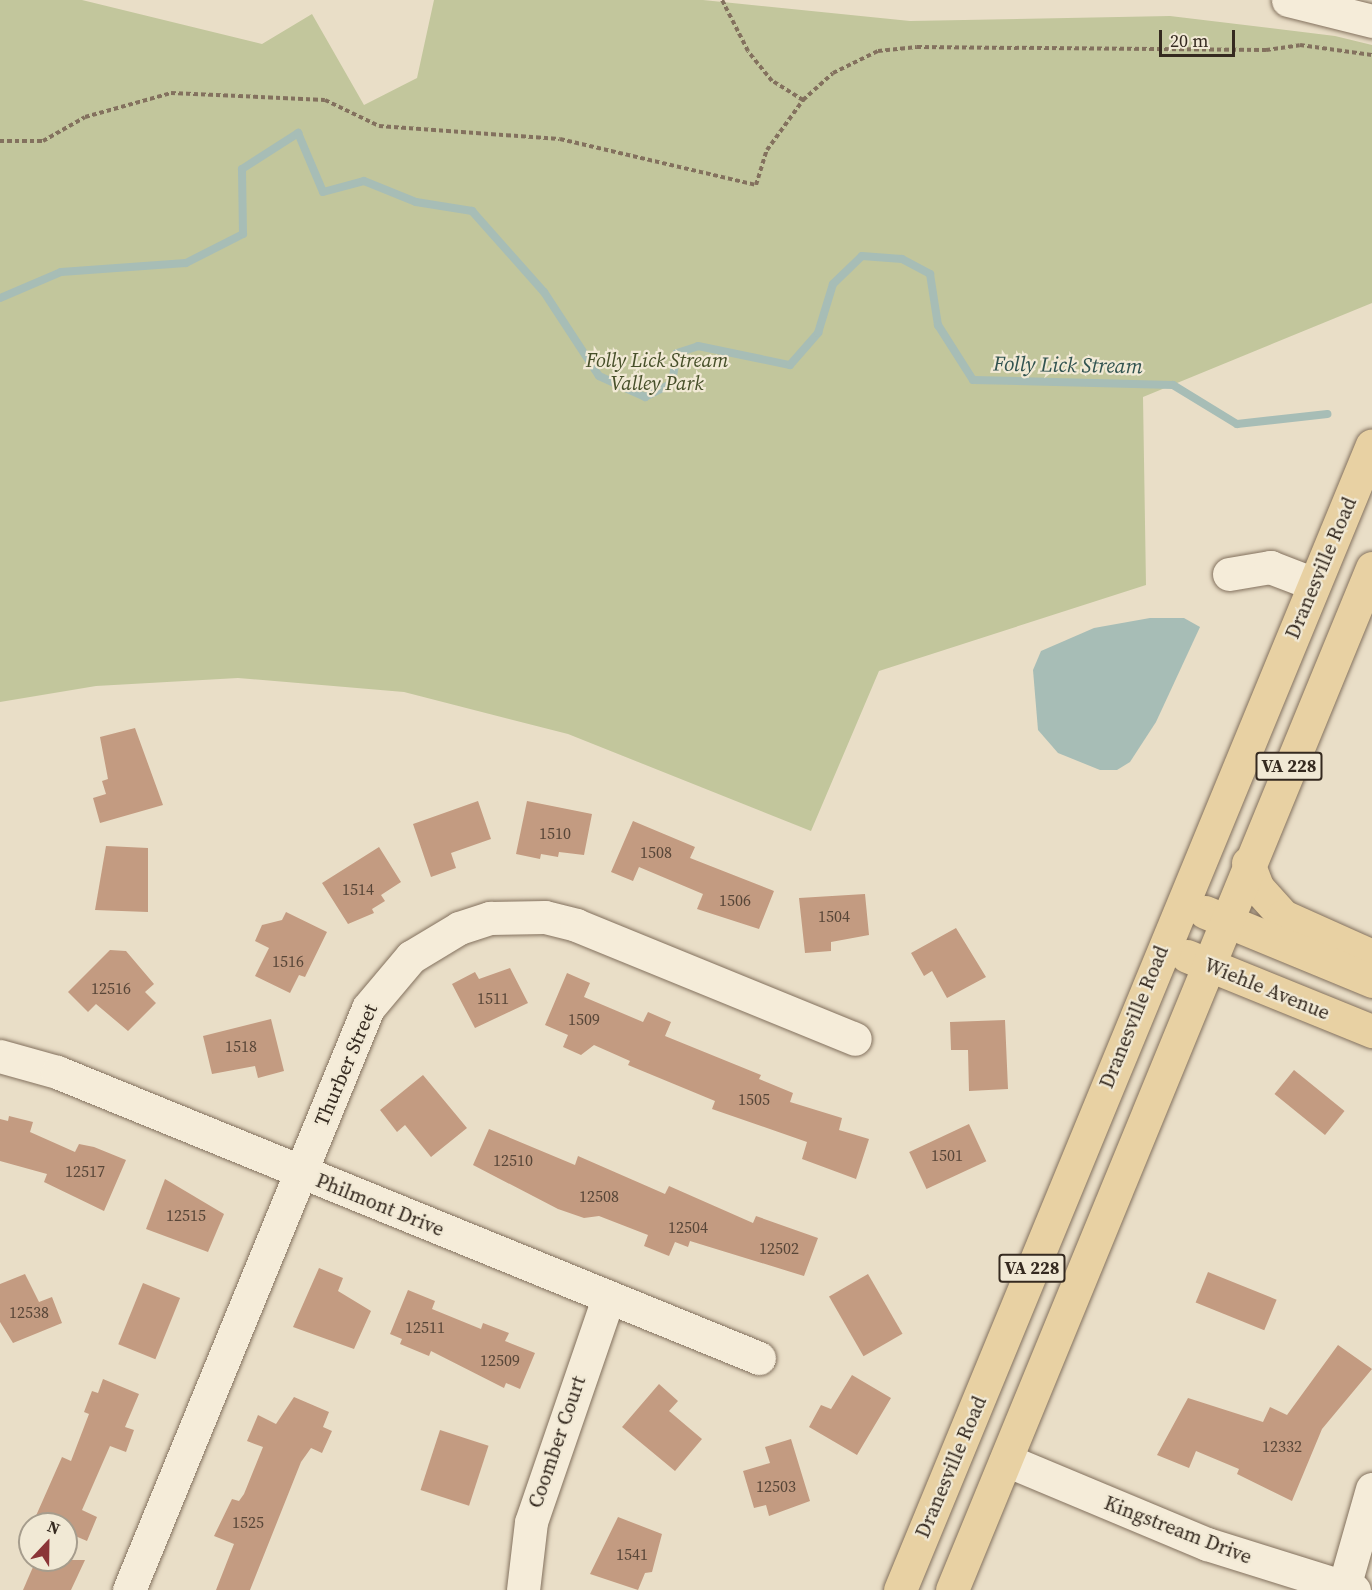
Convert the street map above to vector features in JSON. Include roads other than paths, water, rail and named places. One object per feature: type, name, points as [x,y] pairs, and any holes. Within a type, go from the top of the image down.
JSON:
[{"type":"main road","name":"Dranesville Road","points":[[900,1590],[1181,902],[1372,445]]},
{"type":"main road","name":"VA 228","points":[[952,1590],[1224,920],[1371,574]]},
{"type":"main road","points":[[1248,863],[1257,887],[1283,916],[1372,956]]},
{"type":"main road","points":[[1181,902],[1372,981]]},
{"type":"main road","name":"Wiehle Avenue","points":[[1163,946],[1372,1031]]},
{"type":"street","points":[[1288,0],[1372,21]]},
{"type":"street","points":[[1229,574],[1270,567],[1314,584]]},
{"type":"street","name":"Thurber Street","points":[[129,1590],[368,1008],[387,980],[429,944],[490,918],[523,915],[576,925],[855,1038]]},
{"type":"street","name":"Philmont Drive","points":[[0,1056],[57,1072],[608,1299],[759,1358]]},
{"type":"street","name":"Coomber Court","points":[[523,1590],[531,1522],[608,1299]]},
{"type":"street","name":"Kingstream Drive","points":[[1005,1460],[1207,1544],[1349,1588]]},
{"type":"street","points":[[1349,1588],[1372,1488]]},
{"type":"water","points":[[1150,618],[1184,618],[1200,627],[1156,722],[1130,762],[1117,770],[1100,770],[1058,753],[1038,730],[1033,670],[1041,651],[1094,628]]},
{"type":"waterway","name":"Folly Lick Stream","points":[[0,298],[61,272],[186,263],[243,234],[242,169],[298,133],[323,192],[364,181],[416,202],[472,211],[544,292],[599,376],[645,397],[672,383],[677,353],[698,346],[790,365],[818,333],[833,284],[862,256],[902,259],[930,274],[938,325],[973,380],[1173,385],[1237,424],[1327,414]]},
{"type":"park label","name":"Folly Lick Stream Valley Park","points":[[657,372]]}]
